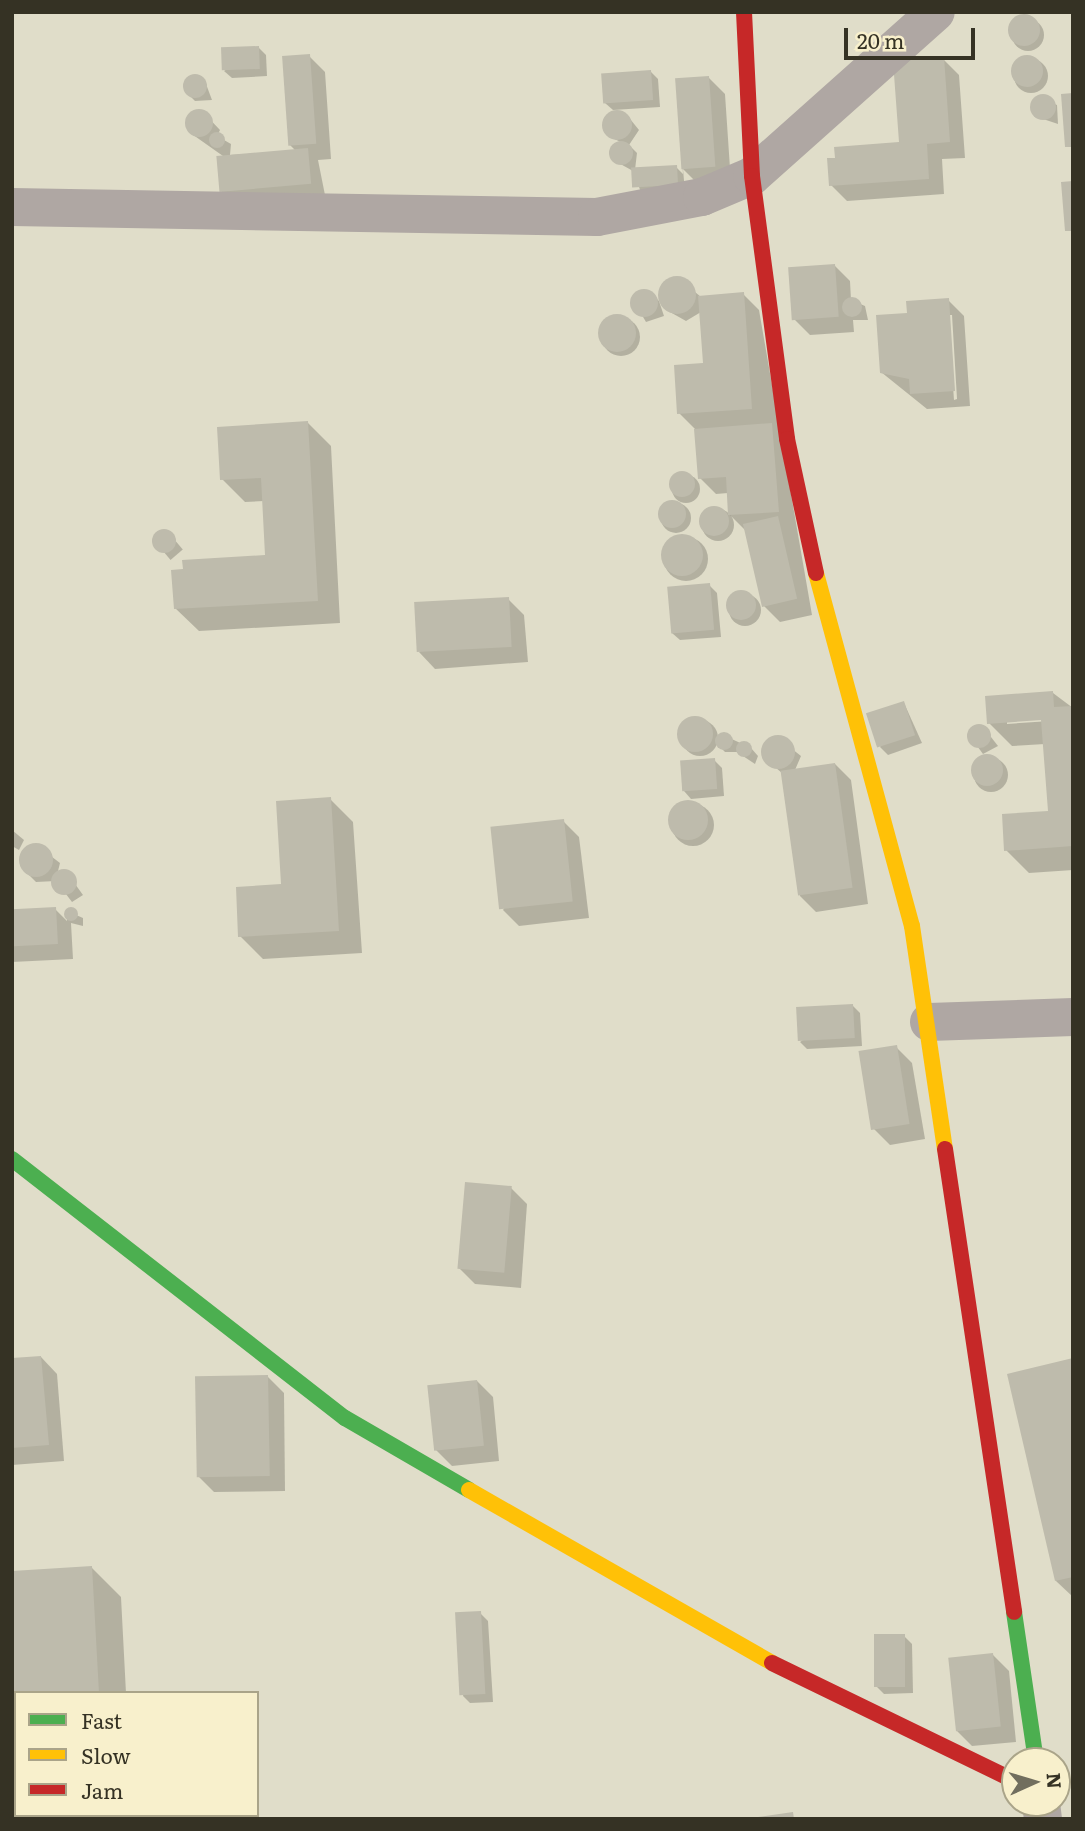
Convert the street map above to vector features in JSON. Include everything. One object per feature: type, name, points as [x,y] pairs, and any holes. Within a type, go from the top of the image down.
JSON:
[{"type":"street","points":[[744,12],[752,176],[787,439],[833,655],[912,926],[929,1021],[1034,1747]]},
{"type":"street","points":[[12,207],[597,217],[702,197],[752,176],[936,12]]},
{"type":"street","points":[[929,1021],[1073,1017]]},
{"type":"street","points":[[12,1159],[345,1418],[742,1648],[1001,1774]]},
{"type":"building","points":[[1024,14],[1035,19],[1040,30],[1035,41],[1024,46],[1013,41],[1008,30],[1013,19]]},
{"type":"building","points":[[259,46],[260,69],[222,70],[221,47]]},
{"type":"building","points":[[310,54],[316,144],[288,146],[282,56]]},
{"type":"building","points":[[1027,55],[1038,60],[1043,71],[1038,82],[1027,87],[1016,82],[1011,71],[1016,60]]},
{"type":"building","points":[[944,57],[950,142],[927,144],[929,179],[829,186],[827,158],[835,158],[834,147],[899,142],[893,61]]},
{"type":"building","points":[[651,70],[653,100],[603,103],[601,73]]},
{"type":"building","points":[[195,74],[204,77],[207,86],[204,95],[195,98],[186,95],[183,86],[186,77]]},
{"type":"building","points":[[709,76],[715,167],[681,169],[675,78]]},
{"type":"building","points":[[1073,93],[1073,147],[1065,147],[1061,94]]},
{"type":"building","points":[[1043,94],[1052,98],[1056,107],[1052,116],[1043,120],[1034,116],[1030,107],[1034,98]]},
{"type":"building","points":[[199,109],[209,113],[213,123],[209,133],[199,137],[189,133],[185,123],[189,113]]},
{"type":"building","points":[[617,110],[628,114],[632,125],[628,136],[617,140],[606,136],[602,125],[606,114]]},
{"type":"building","points":[[214,132],[220,132],[225,140],[223,146],[214,148],[209,143],[209,137]]},
{"type":"building","points":[[621,141],[630,144],[633,153],[630,162],[621,165],[612,162],[609,153],[612,144]]},
{"type":"building","points":[[308,148],[311,184],[219,192],[216,156]]},
{"type":"building","points":[[677,165],[678,185],[632,187],[631,167]]},
{"type":"building","points":[[1073,181],[1073,231],[1065,231],[1061,182]]},
{"type":"building","points":[[835,264],[839,317],[792,320],[788,267]]},
{"type":"building","points":[[677,276],[690,282],[696,295],[690,308],[677,314],[664,308],[658,295],[664,282]]},
{"type":"building","points":[[644,289],[654,293],[658,303],[654,313],[644,317],[634,313],[630,303],[634,293]]},
{"type":"building","points":[[744,292],[752,409],[677,414],[674,365],[703,363],[698,296]]},
{"type":"building","points":[[848,297],[856,297],[862,307],[856,317],[848,317],[842,311],[842,303]]},
{"type":"building","points":[[949,298],[955,391],[910,394],[909,379],[880,373],[876,315],[907,313],[906,301]]},
{"type":"building","points":[[617,314],[630,320],[636,333],[630,346],[617,352],[604,346],[598,333],[604,320]]},
{"type":"building","points":[[308,421],[318,601],[174,609],[171,570],[183,569],[182,560],[265,555],[261,478],[220,480],[217,427]]},
{"type":"building","points":[[772,423],[779,512],[728,515],[726,477],[698,479],[694,429]]},
{"type":"building","points":[[682,471],[692,474],[695,484],[692,494],[682,497],[672,494],[669,484],[672,474]]},
{"type":"building","points":[[672,500],[682,504],[686,514],[682,524],[672,528],[662,524],[658,514],[662,504]]},
{"type":"building","points":[[714,506],[725,510],[729,521],[725,532],[714,536],[703,532],[699,521],[703,510]]},
{"type":"building","points":[[778,516],[797,599],[762,607],[743,524]]},
{"type":"building","points":[[164,529],[175,536],[176,541],[169,552],[164,553],[153,546],[152,541],[159,530]]},
{"type":"building","points":[[682,534],[697,540],[703,555],[697,570],[682,576],[667,570],[661,555],[667,540]]},
{"type":"building","points":[[710,583],[714,630],[671,634],[667,587]]},
{"type":"building","points":[[741,590],[752,594],[756,605],[752,616],[741,620],[730,616],[726,605],[730,594]]},
{"type":"building","points":[[509,597],[512,647],[417,652],[414,602]]},
{"type":"building","points":[[1053,691],[1054,707],[1073,706],[1073,846],[1004,851],[1002,814],[1048,811],[1041,720],[987,724],[985,696]]},
{"type":"building","points":[[904,701],[915,735],[877,748],[866,713]]},
{"type":"building","points":[[695,716],[707,722],[713,734],[707,746],[695,752],[683,746],[677,734],[683,722]]},
{"type":"building","points":[[979,724],[990,731],[991,736],[984,747],[979,748],[968,741],[967,736],[974,725]]},
{"type":"building","points":[[720,732],[728,732],[733,741],[731,748],[720,750],[715,745],[715,737]]},
{"type":"building","points":[[778,735],[790,740],[795,752],[790,764],[778,769],[766,764],[761,752],[766,740]]},
{"type":"building","points":[[741,741],[747,741],[752,749],[750,755],[741,757],[736,752],[736,746]]},
{"type":"building","points":[[987,754],[998,759],[1003,770],[998,781],[987,786],[976,781],[971,770],[976,759]]},
{"type":"building","points":[[715,758],[717,789],[682,791],[680,760]]},
{"type":"building","points":[[835,763],[853,888],[798,895],[781,771]]},
{"type":"building","points":[[331,797],[339,931],[238,937],[236,887],[281,884],[276,801]]},
{"type":"building","points":[[688,800],[702,806],[708,820],[702,834],[688,840],[674,834],[668,820],[674,806]]},
{"type":"building","points":[[564,819],[573,902],[499,909],[490,827]]},
{"type":"building","points":[[36,843],[48,848],[53,860],[48,872],[36,877],[24,872],[19,860],[24,848]]},
{"type":"building","points":[[64,869],[73,873],[77,882],[73,891],[64,895],[55,891],[51,882],[55,873]]},
{"type":"building","points":[[56,907],[58,944],[14,946],[12,909]]},
{"type":"building","points":[[71,907],[76,909],[76,919],[71,921],[66,919],[64,914],[66,909]]},
{"type":"building","points":[[853,1004],[855,1038],[798,1041],[796,1007]]},
{"type":"building","points":[[897,1045],[910,1124],[871,1130],[858,1051]]},
{"type":"building","points":[[465,1182],[512,1186],[504,1273],[457,1269]]},
{"type":"building","points":[[41,1356],[49,1445],[12,1448],[12,1358]]},
{"type":"building","points":[[1073,1358],[1073,1577],[1055,1581],[1007,1374]]},
{"type":"building","points":[[268,1375],[270,1476],[197,1477],[195,1376]]},
{"type":"building","points":[[477,1380],[484,1446],[434,1451],[427,1385]]},
{"type":"building","points":[[92,1566],[99,1691],[14,1691],[12,1721],[12,1571]]},
{"type":"building","points":[[481,1611],[485,1694],[459,1695],[455,1612]]},
{"type":"building","points":[[874,1634],[905,1634],[905,1687],[874,1687]]},
{"type":"building","points":[[993,1653],[1001,1727],[956,1731],[948,1658]]},
{"type":"building","points":[[793,1812],[794,1819],[758,1819],[758,1817]]},
{"type":"traffic: fast","points":[[12,1159],[345,1418],[469,1490]]},
{"type":"traffic: fast","points":[[1014,1612],[1034,1747]]},
{"type":"traffic: slow","points":[[816,573],[912,926],[945,1149]]},
{"type":"traffic: slow","points":[[469,1490],[772,1663]]},
{"type":"traffic: jam","points":[[744,12],[752,176],[787,439],[816,573]]},
{"type":"traffic: jam","points":[[945,1149],[1014,1612]]},
{"type":"traffic: jam","points":[[772,1663],[1001,1774]]}]
